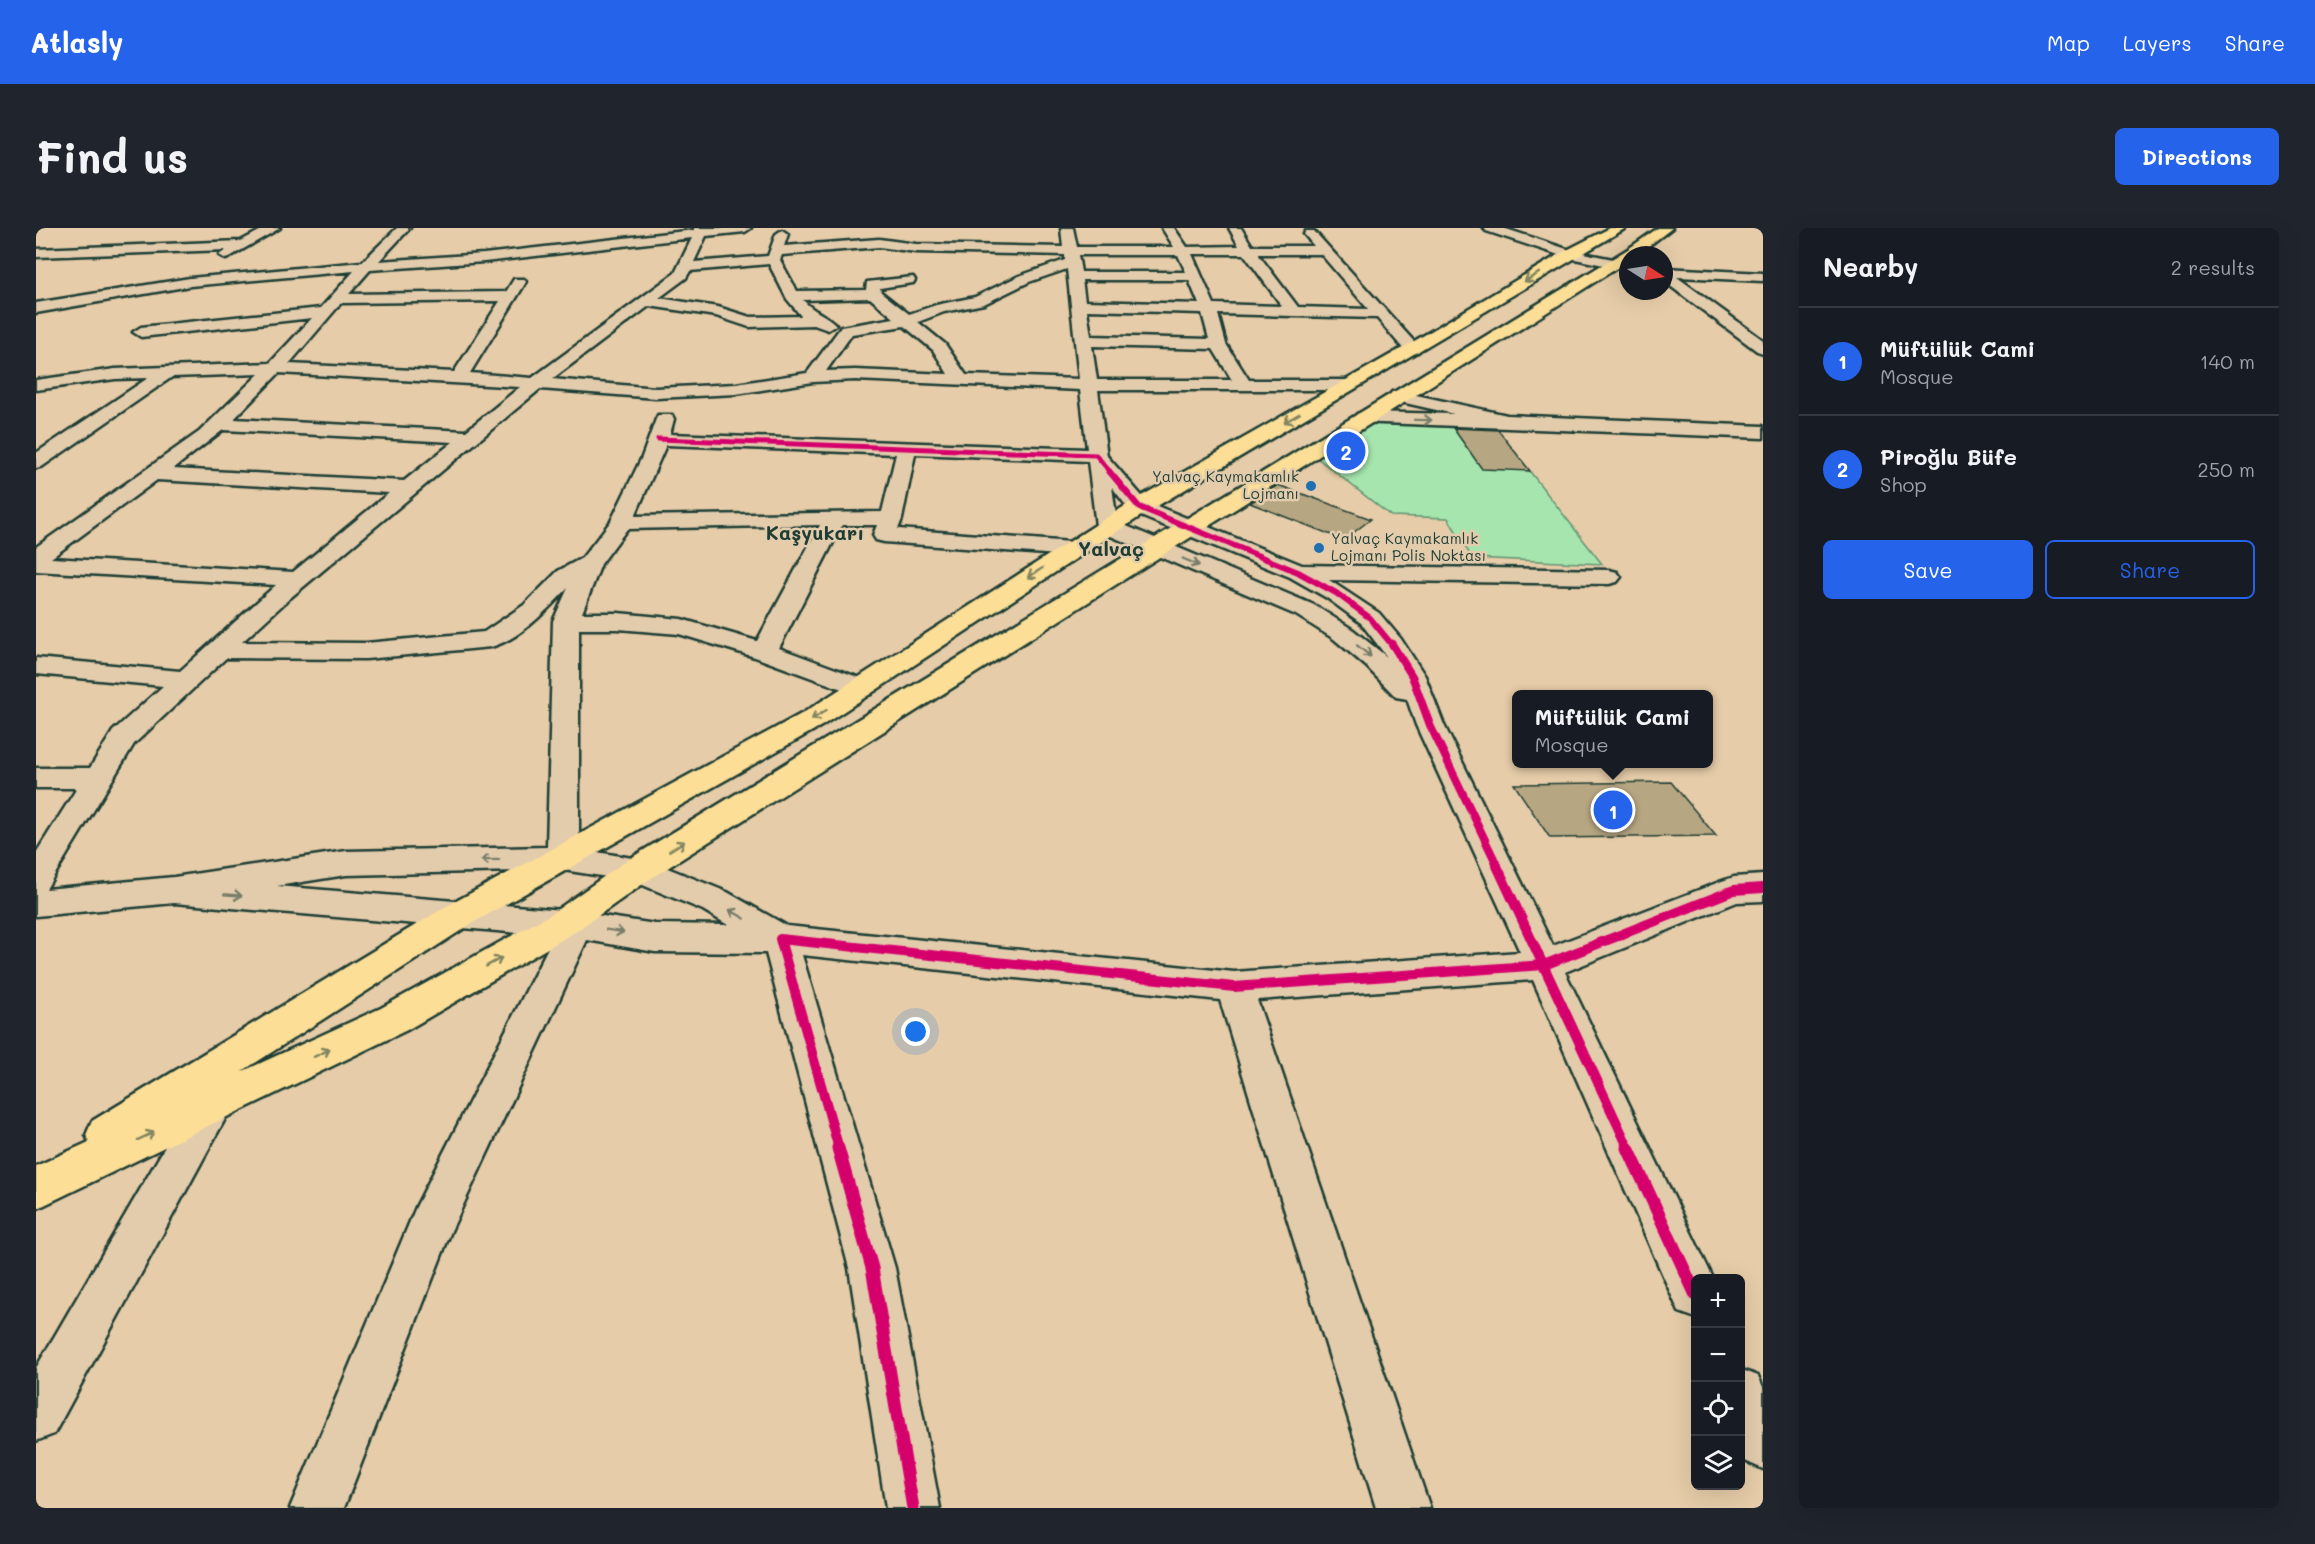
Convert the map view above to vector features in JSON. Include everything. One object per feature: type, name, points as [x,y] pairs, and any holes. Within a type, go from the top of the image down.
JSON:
[{"type":"main road","points":[[1638,246],[1666,228]]},
{"type":"main road","points":[[36,1179],[459,915],[813,719],[1071,549],[1139,507],[1581,249],[1619,252]]},
{"type":"main road","points":[[36,1188],[394,1019],[570,924],[638,870],[1159,548],[1619,258]]},
{"type":"street","points":[[190,282],[209,266],[274,228]]},
{"type":"street","points":[[36,558],[206,436],[274,368],[366,266],[404,228]]},
{"type":"street","points":[[36,308],[190,282],[509,255],[700,231],[745,228]]},
{"type":"street","points":[[782,228],[774,255],[793,296],[800,307],[814,320]]},
{"type":"street","points":[[1067,228],[1084,341],[1096,455],[1107,526],[1305,610],[1343,634],[1376,660],[1404,688],[1431,725]]},
{"type":"street","points":[[1168,228],[1184,252],[1209,309],[1218,344],[1244,385]]},
{"type":"street","points":[[1234,228],[1293,311]]},
{"type":"street","points":[[1305,228],[1412,349]]},
{"type":"street","points":[[1490,228],[1581,249]]},
{"type":"street","points":[[1503,228],[1581,249]]},
{"type":"street","points":[[36,880],[123,738],[298,579],[535,384],[681,275],[687,267],[700,231]]},
{"type":"street","points":[[127,265],[140,249],[182,232]]},
{"type":"street","points":[[509,255],[520,237]]},
{"type":"street","points":[[687,267],[879,243],[916,248],[1002,248],[1073,263],[1194,276]]},
{"type":"street","points":[[36,253],[243,245]]},
{"type":"street","points":[[908,280],[904,263],[916,248]]},
{"type":"street","points":[[646,300],[718,312],[749,322],[814,320],[848,330],[905,321],[941,308],[979,301],[1024,279],[1073,263],[1184,252],[1325,250]]},
{"type":"street","points":[[459,377],[538,252]]},
{"type":"street","points":[[1673,269],[1751,277],[1763,290]]},
{"type":"street","points":[[873,294],[872,285],[908,280],[925,286]]},
{"type":"street","points":[[101,296],[114,281]]},
{"type":"street","points":[[1673,281],[1763,348]]},
{"type":"street","points":[[115,374],[141,333],[156,288]]},
{"type":"street","points":[[943,292],[979,301]]},
{"type":"street","points":[[793,296],[873,294],[939,347],[961,380]]},
{"type":"street","points":[[141,333],[331,305],[510,296]]},
{"type":"street","points":[[1079,305],[1383,314]]},
{"type":"street","points":[[813,377],[848,330]]},
{"type":"street","points":[[1084,341],[1218,344]]},
{"type":"street","points":[[38,385],[115,374],[274,368],[459,377],[675,392],[736,389],[813,377],[855,375],[1089,385],[1348,385]]},
{"type":"street","points":[[36,462],[168,372]]},
{"type":"street","points":[[726,410],[744,396],[776,383]]},
{"type":"street","points":[[563,858],[566,621],[590,563],[621,523],[658,439],[675,392]]},
{"type":"street","points":[[1398,396],[1507,421]]},
{"type":"street","points":[[1364,418],[1507,421],[1763,432]]},
{"type":"street","points":[[658,439],[708,423]]},
{"type":"street","points":[[219,424],[470,437]]},
{"type":"street","points":[[658,439],[1096,455],[1139,507],[1298,572],[1336,593],[1370,618],[1392,644],[1412,676],[1431,725],[1691,1286]]},
{"type":"street","points":[[907,447],[891,519],[884,535],[1071,549]]},
{"type":"street","points":[[153,474],[409,488]]},
{"type":"street","points":[[621,523],[835,518],[891,519]]},
{"type":"street","points":[[764,651],[835,518]]},
{"type":"street","points":[[219,650],[366,651],[491,639],[533,610],[566,576],[590,563]]},
{"type":"street","points":[[36,564],[298,579]]},
{"type":"street","points":[[1298,572],[1609,577]]},
{"type":"street","points":[[566,621],[618,621],[681,627],[764,651],[861,688]]},
{"type":"street","points":[[36,666],[187,680]]},
{"type":"street","points":[[36,778],[97,778]]},
{"type":"street","points":[[36,903],[174,890],[346,863],[563,858],[638,870],[715,901],[780,939],[872,1268],[913,1508]]},
{"type":"street","points":[[174,890],[570,924],[655,938],[780,939],[1234,987],[1544,965],[1734,891],[1763,888]]},
{"type":"street","points":[[317,1508],[432,1222],[570,924]]},
{"type":"street","points":[[1234,987],[1403,1508]]},
{"type":"street","points":[[36,1416],[209,1106],[254,1043]]},
{"type":"street","points":[[1745,1405],[1763,1443]]},
{"type":"green space","points":[[1373,424],[1496,428],[1602,564],[1472,558],[1448,518],[1391,516],[1316,457]]},
{"type":"building","points":[[1453,428],[1498,430],[1530,471],[1482,469]]},
{"type":"building","points":[[1278,485],[1371,519],[1344,540],[1250,503]]},
{"type":"building","points":[[1671,782],[1716,836],[1550,838],[1514,784]]},
{"type":"cycle path","points":[[658,439],[1096,455],[1139,507],[1298,572],[1336,593],[1370,618],[1392,644],[1412,676],[1430,725],[1691,1284]]},
{"type":"cycle path","points":[[913,1508],[872,1268],[780,939],[1234,987],[1544,965],[1734,890],[1763,888]]},
{"type":"place","name":"Piroğlu Büfe","points":[[1346,451]]},
{"type":"place","name":"Yalvaç Kaymakamlık Lojmanı","points":[[1311,486]]},
{"type":"place","name":"Yalvaç Kaymakamlık Lojmanı Polis Noktası","points":[[1319,548]]},
{"type":"place","name":"Müftülük Cami","points":[[1613,810]]},
{"type":"district","name":"Kaşyukarı","points":[[815,533]]},
{"type":"district","name":"Yalvaç","points":[[1111,549]]}]
